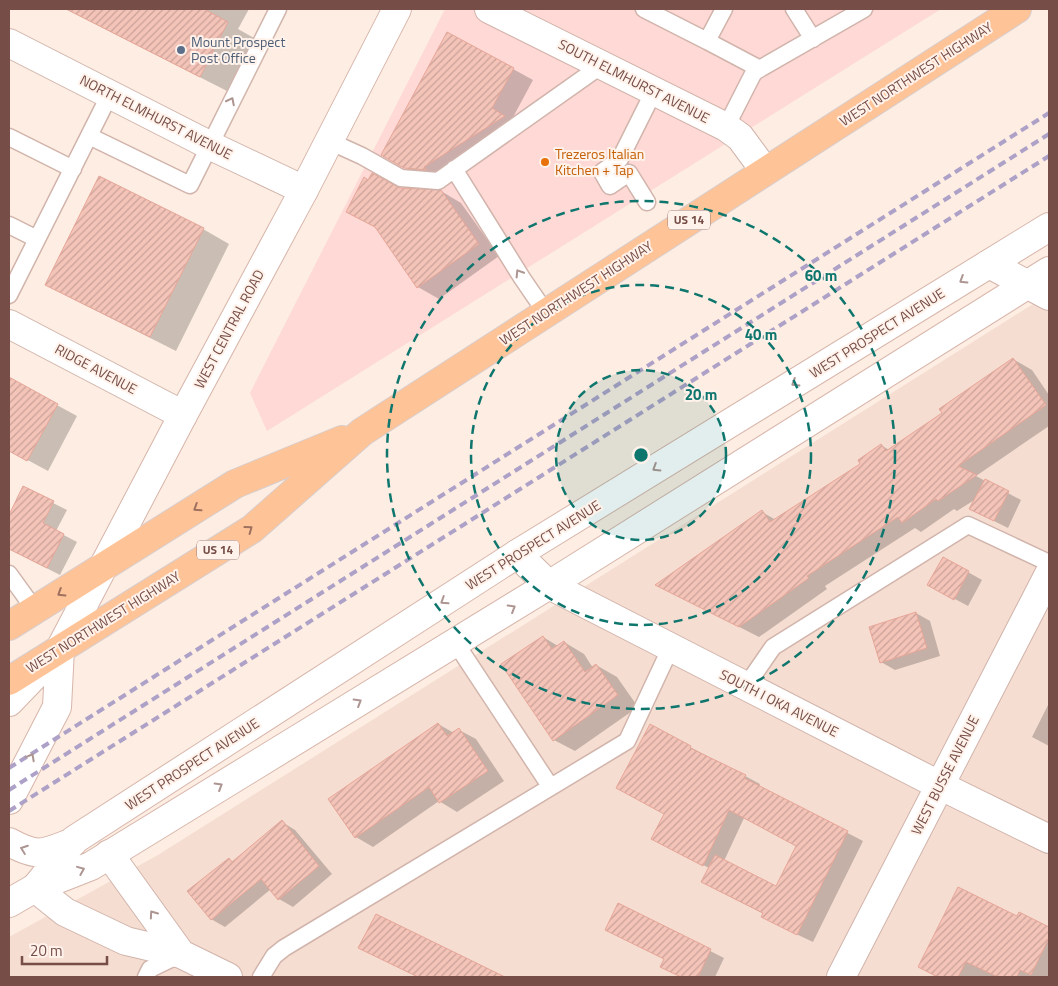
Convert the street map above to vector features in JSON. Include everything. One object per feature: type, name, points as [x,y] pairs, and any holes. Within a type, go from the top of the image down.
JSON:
[{"type":"main road","name":"WEST NORTHWEST HIGHWAY","points":[[9,681],[252,528],[362,432],[1017,9]]},
{"type":"main road","name":"WEST NORTHWEST HIGHWAY","points":[[9,626],[235,484],[362,432]]},
{"type":"street","name":"WEST CENTRAL ROAD","points":[[9,702],[60,649],[304,190],[397,9]]},
{"type":"street","name":"SOUTH ELMHURST AVENUE","points":[[495,10],[726,127],[740,137],[765,171]]},
{"type":"street","name":"NORTH ELMHURST AVENUE","points":[[9,43],[210,145],[304,190]]},
{"type":"street","name":"WEST PROSPECT AVENUE","points":[[35,888],[73,842],[517,554],[989,264],[1043,237]]},
{"type":"street","points":[[989,264],[1042,284]]},
{"type":"street","name":"WEST PROSPECT AVENUE","points":[[9,903],[35,888],[92,866],[1042,284]]},
{"type":"street","name":"RIDGE AVENUE","points":[[9,324],[183,415]]},
{"type":"street","name":"SOUTH I OKA AVENUE","points":[[517,554],[549,585],[939,785],[1049,839]]},
{"type":"street","name":"WEST BUSSE AVENUE","points":[[841,977],[1049,574]]},
{"type":"street","name":"WEST CENTRAL ROAD","points":[[9,800],[57,707],[60,649]]},
{"type":"street","points":[[9,842],[23,850],[40,854],[73,842]]},
{"type":"street","points":[[110,854],[181,954]]},
{"type":"street","points":[[35,888],[65,912],[126,941],[181,954],[228,977]]},
{"type":"lane","points":[[89,136],[190,185],[278,9]]},
{"type":"lane","points":[[644,9],[760,69]]},
{"type":"lane","points":[[707,41],[724,9]]},
{"type":"lane","points":[[794,9],[813,39]]},
{"type":"lane","points":[[726,127],[753,74],[864,9]]},
{"type":"lane","points":[[329,141],[362,156],[401,178],[438,181],[602,65]]},
{"type":"lane","points":[[647,202],[625,166],[654,91]]},
{"type":"lane","points":[[9,296],[110,94]]},
{"type":"lane","points":[[9,137],[72,168]]},
{"type":"lane","points":[[454,169],[546,313]]},
{"type":"lane","points":[[9,225],[37,239]]},
{"type":"lane","points":[[746,686],[773,646],[968,524],[1049,563]]},
{"type":"lane","points":[[9,574],[35,610]]},
{"type":"lane","points":[[455,642],[550,786]]},
{"type":"lane","points":[[261,977],[274,956],[284,948],[627,741],[671,647]]},
{"type":"lane","points":[[146,977],[150,969],[181,954]]},
{"type":"shaded area","points":[[445,9],[941,9],[267,431],[250,393]]},
{"type":"shaded area","points":[[1049,294],[1049,977],[9,977],[9,937],[158,855]]},
{"type":"building","name":"Mount Prospect Post Office","points":[[66,9],[204,9],[228,22],[200,77]]},
{"type":"building","points":[[447,32],[514,68],[492,108],[505,116],[424,167],[427,170],[404,168],[381,155]]},
{"type":"building","points":[[372,173],[400,188],[441,190],[479,244],[417,288],[375,227],[346,212],[364,177],[368,180]]},
{"type":"building","points":[[99,176],[204,228],[150,337],[45,285]]},
{"type":"building","points":[[1013,358],[1046,405],[958,466],[977,475],[938,501],[936,499],[902,523],[898,517],[807,576],[809,578],[739,627],[655,585],[762,510],[770,522],[860,464],[858,460],[881,444],[886,451],[942,413],[939,409]]},
{"type":"building","points":[[9,377],[58,404],[27,461],[9,451]]},
{"type":"building","points":[[985,479],[1009,491],[994,521],[969,509]]},
{"type":"building","points":[[23,486],[54,501],[43,523],[64,534],[47,568],[9,549],[9,515]]},
{"type":"building","points":[[943,557],[969,571],[954,600],[927,585]]},
{"type":"building","points":[[916,612],[927,648],[880,663],[869,627]]},
{"type":"building","points":[[543,636],[552,649],[564,641],[585,672],[596,664],[618,695],[553,741],[501,664]]},
{"type":"building","points":[[438,723],[447,736],[459,728],[488,771],[439,803],[429,787],[355,838],[328,799]]},
{"type":"building","points":[[650,724],[691,746],[690,748],[746,775],[744,778],[848,831],[797,935],[761,917],[763,913],[701,882],[715,855],[776,886],[796,846],[729,810],[703,866],[651,839],[664,814],[616,788]]},
{"type":"building","points":[[282,820],[319,866],[278,900],[261,879],[211,920],[187,891],[229,858],[232,862]]},
{"type":"building","points":[[958,887],[1017,916],[1019,912],[1049,927],[1049,938],[1031,975],[1020,970],[1017,977],[998,977],[966,962],[958,977],[938,977],[918,967]]},
{"type":"building","points":[[618,903],[711,949],[698,977],[681,977],[660,967],[664,959],[605,930]]},
{"type":"building","points":[[376,914],[505,977],[418,977],[358,948]]},
{"type":"railway","points":[[9,768],[1049,113]]},
{"type":"railway","points":[[9,790],[1049,134]]},
{"type":"railway","points":[[9,811],[1049,156]]},
{"type":"place","name":"Mount Prospect Post Office","points":[[181,50]]},
{"type":"place","name":"Trezeros Italian Kitchen + Tap","points":[[545,162]]}]
